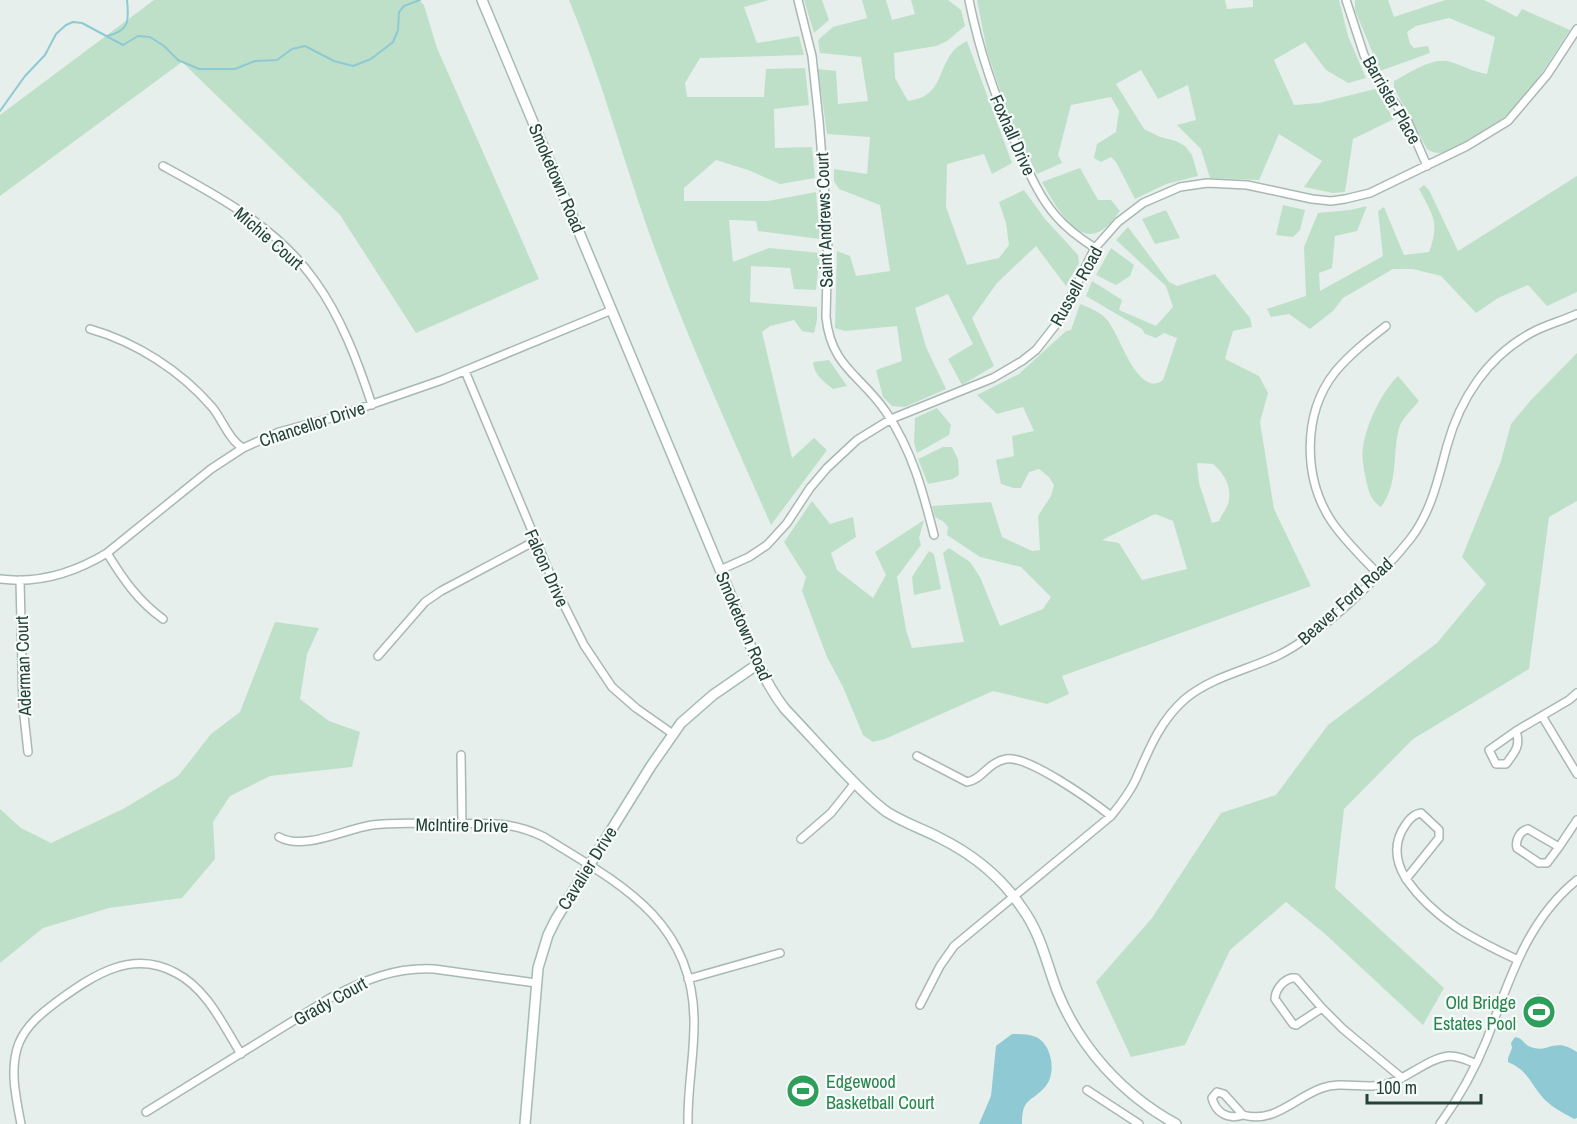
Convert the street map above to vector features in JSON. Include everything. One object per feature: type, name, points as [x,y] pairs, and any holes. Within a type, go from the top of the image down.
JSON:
[{"type":"main road","name":"Smoketown Road","points":[[482,0],[765,681],[785,709],[855,783],[887,812],[969,855],[999,880],[1014,897],[1039,937],[1064,1006],[1091,1050],[1112,1077],[1134,1097],[1176,1124]]},
{"type":"main road","name":"Cavalier Drive","points":[[525,1124],[536,983],[542,951],[548,935],[589,865],[681,723],[713,695],[758,664]]},
{"type":"street","name":"Saint Andrews Court","points":[[798,0],[810,47],[819,121],[828,235],[827,331],[833,348],[844,366],[875,397],[891,419],[916,468],[934,536]]},
{"type":"street","name":"Foxhall Drive","points":[[969,0],[978,42],[990,81],[1004,119],[1034,182],[1059,220],[1075,235],[1095,248]]},
{"type":"street","name":"Barrister Place","points":[[1346,0],[1364,55],[1408,122],[1427,166]]},
{"type":"street","name":"Russell Road","points":[[720,570],[749,558],[767,545],[787,523],[810,488],[857,440],[891,419],[993,378],[1022,361],[1042,343],[1058,322],[1095,248],[1130,212],[1156,195],[1180,187],[1207,183],[1247,185],[1331,201],[1370,193],[1467,147],[1508,121],[1547,75],[1577,29]]},
{"type":"street","name":"Michie Court","points":[[163,166],[251,219],[290,251],[304,267],[315,280],[334,312],[372,405]]},
{"type":"street","name":"Chancellor Drive","points":[[0,579],[20,580],[59,575],[84,566],[107,553],[211,469],[243,447],[279,432],[372,405],[465,371],[612,310]]},
{"type":"street","name":"Beaver Ford Road","points":[[920,1005],[940,966],[954,946],[1111,816],[1136,780],[1152,740],[1185,699],[1212,681],[1291,648],[1338,612],[1400,551],[1424,518],[1436,490],[1446,448],[1458,414],[1484,370],[1522,338],[1577,314]]},
{"type":"street","points":[[1378,574],[1340,532],[1324,508],[1313,479],[1310,453],[1314,416],[1326,385],[1347,359],[1386,326]]},
{"type":"street","points":[[90,329],[135,347],[185,381],[213,408],[236,444],[243,447]]},
{"type":"street","name":"Falcon Drive","points":[[465,371],[535,541],[576,631],[604,678],[636,708],[673,734]]},
{"type":"street","points":[[378,656],[425,602],[441,591],[535,541]]},
{"type":"street","points":[[107,553],[131,590],[163,619]]},
{"type":"street","name":"Aderman Court","points":[[20,580],[22,696],[28,752]]},
{"type":"street","points":[[1516,731],[1519,746],[1506,764],[1496,764],[1489,750],[1516,731],[1569,700],[1577,693]]},
{"type":"street","points":[[1542,716],[1577,774]]},
{"type":"street","points":[[461,755],[462,823]]},
{"type":"street","points":[[917,756],[967,782],[976,779],[989,765],[997,761],[1008,758],[1021,760],[1078,791],[1111,816]]},
{"type":"street","points":[[801,839],[831,813],[855,783]]},
{"type":"street","points":[[1406,879],[1439,838],[1439,830],[1421,813],[1414,814],[1397,840],[1398,861],[1406,879],[1424,902],[1446,922],[1518,960]]},
{"type":"street","points":[[1559,847],[1528,829],[1518,837],[1516,844],[1517,848],[1536,862],[1543,864],[1550,860],[1559,847],[1577,820]]},
{"type":"street","name":"McIntire Drive","points":[[279,837],[285,840],[306,842],[373,825],[494,822],[525,828],[544,837],[627,890],[654,915],[677,949],[688,979],[694,1016],[688,1124]]},
{"type":"street","points":[[1440,1124],[1461,1093],[1476,1064],[1518,960],[1537,924],[1551,905],[1577,880]]},
{"type":"street","points":[[688,979],[780,953]]},
{"type":"street","points":[[21,1124],[14,1065],[15,1054],[24,1033],[47,1009],[108,969],[129,964],[151,964],[185,978],[204,995],[241,1054]]},
{"type":"street","name":"Grady Court","points":[[147,1112],[330,998],[388,972],[403,969],[434,969],[536,983]]},
{"type":"street","points":[[1322,1008],[1296,1025],[1276,1002],[1275,994],[1288,979],[1296,978],[1342,1029],[1402,1078]]},
{"type":"street","points":[[1243,1115],[1255,1122],[1269,1122],[1320,1089],[1341,1084],[1382,1085],[1447,1057],[1460,1057],[1476,1064]]},
{"type":"street","points":[[1087,1090],[1139,1124]]},
{"type":"green space","points":[[154,0],[419,0],[424,5],[437,48],[539,279],[416,333],[340,215],[182,62],[0,196],[0,115]]},
{"type":"green space","points":[[569,0],[769,0],[744,7],[757,43],[799,36],[804,55],[700,58],[685,83],[687,97],[764,97],[766,69],[805,68],[809,105],[774,109],[775,148],[812,147],[815,178],[780,184],[748,170],[716,160],[684,188],[684,201],[768,201],[816,192],[820,239],[758,231],[756,221],[729,220],[733,262],[769,248],[820,253],[816,290],[794,289],[790,268],[751,266],[750,302],[817,307],[814,333],[802,331],[794,320],[770,326],[762,332],[792,458],[814,438],[827,450],[771,525],[706,378],[661,265],[591,56]]},
{"type":"green space","points":[[804,0],[822,0],[829,20],[814,33]]},
{"type":"green space","points":[[862,0],[886,0],[892,20],[915,14],[911,0],[948,0],[961,10],[965,26],[947,41],[936,46],[894,53],[895,78],[908,101],[928,94],[934,88],[949,57],[956,48],[967,41],[1012,163],[992,174],[984,154],[947,164],[946,207],[967,265],[999,258],[1009,245],[1006,223],[999,202],[1024,190],[1045,219],[1078,255],[1079,263],[1066,286],[1036,246],[997,283],[972,318],[994,366],[962,385],[948,359],[973,344],[948,294],[915,308],[926,347],[946,389],[905,407],[892,406],[883,397],[876,370],[902,361],[897,326],[845,331],[835,328],[837,251],[850,256],[856,276],[890,271],[880,205],[839,189],[834,181],[834,169],[867,174],[870,137],[827,134],[818,69],[836,71],[838,104],[868,101],[861,57],[820,53],[818,40],[833,27],[867,18]]},
{"type":"green space","points":[[977,0],[1225,0],[1227,9],[1253,7],[1253,0],[1339,0],[1348,36],[1366,78],[1348,83],[1326,70],[1305,42],[1274,60],[1294,105],[1319,103],[1375,89],[1394,119],[1353,139],[1345,192],[1333,193],[1304,187],[1322,161],[1279,134],[1259,180],[1210,178],[1201,149],[1177,125],[1196,120],[1188,85],[1158,99],[1141,70],[1116,84],[1144,129],[1185,146],[1192,155],[1198,176],[1166,184],[1135,199],[1116,162],[1111,157],[1101,162],[1094,158],[1097,144],[1116,132],[1119,111],[1111,97],[1071,105],[1058,155],[1062,163],[1037,174],[1010,120],[987,51]]},
{"type":"green space","points":[[1355,0],[1388,0],[1394,17],[1445,0],[1484,0],[1517,17],[1522,9],[1570,30],[1536,81],[1506,116],[1453,149],[1436,153],[1427,149],[1394,88],[1394,81],[1437,61],[1451,62],[1487,74],[1495,37],[1449,18],[1416,26],[1407,32],[1410,44],[1414,48],[1428,46],[1430,53],[1380,71],[1355,10]]},
{"type":"green space","points":[[1080,168],[1098,200],[1111,200],[1120,211],[1100,232],[1087,234],[1071,225],[1042,182]]},
{"type":"green space","points":[[1577,176],[1577,292],[1547,306],[1528,285],[1498,298],[1476,313],[1441,276],[1413,269],[1393,269],[1343,298],[1333,311],[1310,329],[1289,314],[1271,317],[1267,309],[1306,296],[1304,247],[1318,213],[1367,206],[1357,231],[1335,236],[1332,268],[1319,273],[1320,291],[1383,256],[1378,211],[1384,207],[1404,255],[1429,252],[1434,226],[1431,213],[1419,189],[1424,185],[1429,190],[1458,251]]},
{"type":"green space","points":[[1283,205],[1305,210],[1300,230],[1293,237],[1276,235]]},
{"type":"green space","points":[[1166,210],[1180,238],[1155,244],[1142,219]]},
{"type":"green space","points":[[1128,227],[1169,282],[1177,286],[1215,274],[1250,318],[1252,327],[1233,331],[1225,359],[1259,376],[1268,393],[1260,422],[1274,509],[1311,586],[1062,676],[1069,694],[1047,704],[993,691],[885,739],[873,742],[863,735],[843,687],[827,657],[802,591],[806,577],[784,542],[812,501],[830,524],[853,517],[856,537],[831,553],[837,570],[873,598],[886,575],[875,552],[924,520],[919,538],[921,545],[897,577],[906,630],[912,648],[964,642],[943,553],[949,548],[970,562],[980,577],[1000,626],[1043,609],[1051,597],[1021,567],[980,557],[947,535],[948,527],[935,517],[932,506],[991,502],[1002,537],[1032,551],[1040,550],[1038,516],[1051,496],[1054,485],[1049,477],[1039,469],[1029,472],[1021,488],[1001,484],[996,460],[1014,456],[1012,436],[1034,431],[1023,407],[997,414],[977,395],[1019,374],[1066,331],[1071,330],[1080,304],[1099,313],[1108,321],[1132,365],[1143,379],[1154,384],[1163,380],[1177,338],[1164,333],[1156,338],[1145,334],[1142,329],[1086,296],[1092,281],[1122,300],[1119,310],[1156,326],[1173,307],[1166,286],[1116,240]],"holes":[[[1197,463],[1213,464],[1226,481],[1229,498],[1219,521],[1212,523],[1199,483]],[[1155,514],[1173,521],[1187,569],[1142,580],[1119,543],[1102,540]]]},
{"type":"green space","points":[[1111,248],[1134,265],[1130,276],[1116,285],[1096,275]]},
{"type":"green space","points":[[1577,353],[1577,501],[1549,517],[1529,669],[1413,739],[1344,809],[1335,888],[1444,988],[1423,1025],[1324,933],[1286,902],[1230,950],[1185,1045],[1131,1057],[1096,982],[1152,918],[1221,813],[1276,795],[1328,725],[1437,643],[1486,584],[1462,557],[1501,461],[1511,424]]},
{"type":"green space","points":[[829,360],[847,386],[833,389],[817,374],[813,362]]},
{"type":"green space","points":[[1398,376],[1419,401],[1399,428],[1393,479],[1387,498],[1381,507],[1374,502],[1369,492],[1362,451],[1367,429],[1376,409],[1386,390]]},
{"type":"green space","points":[[937,408],[951,425],[949,435],[917,453],[914,443],[915,418]]},
{"type":"green space","points":[[943,447],[952,447],[958,459],[959,475],[953,479],[928,484],[918,459]]},
{"type":"green space","points":[[929,551],[934,554],[941,589],[914,595],[912,577]]},
{"type":"green space","points":[[275,622],[319,628],[307,654],[300,699],[329,721],[360,732],[352,767],[270,776],[230,796],[213,822],[215,859],[182,898],[109,908],[43,928],[0,963],[0,809],[21,828],[51,843],[123,809],[178,776],[211,734],[240,712]]},
{"type":"water","name":"Old Bridge Estates Pool","points":[[1538,994],[1545,997],[1545,1006],[1555,1018],[1543,1028],[1523,1006]]},
{"type":"water","points":[[1012,1034],[1036,1037],[1046,1046],[1052,1067],[1049,1081],[1028,1101],[1022,1115],[1022,1124],[979,1124],[991,1096],[996,1046]]},
{"type":"water","points":[[1515,1037],[1537,1049],[1562,1045],[1577,1052],[1577,1118],[1574,1119],[1548,1103],[1525,1074],[1508,1062],[1511,1043]]},
{"type":"waterway","points":[[107,36],[124,28],[128,19],[127,0]]},
{"type":"waterway","points":[[0,111],[25,76],[45,55],[56,34],[73,22],[82,23],[123,45],[138,36],[150,37],[164,46],[178,60],[199,69],[235,69],[255,61],[277,60],[292,49],[305,46],[334,61],[353,66],[371,59],[393,42],[398,30],[399,12],[404,6],[420,0]]},
{"type":"place","name":"Old Bridge Estates Pool","points":[[1539,1012]]},
{"type":"place","name":"Edgewood Basketball Court","points":[[803,1091]]}]
